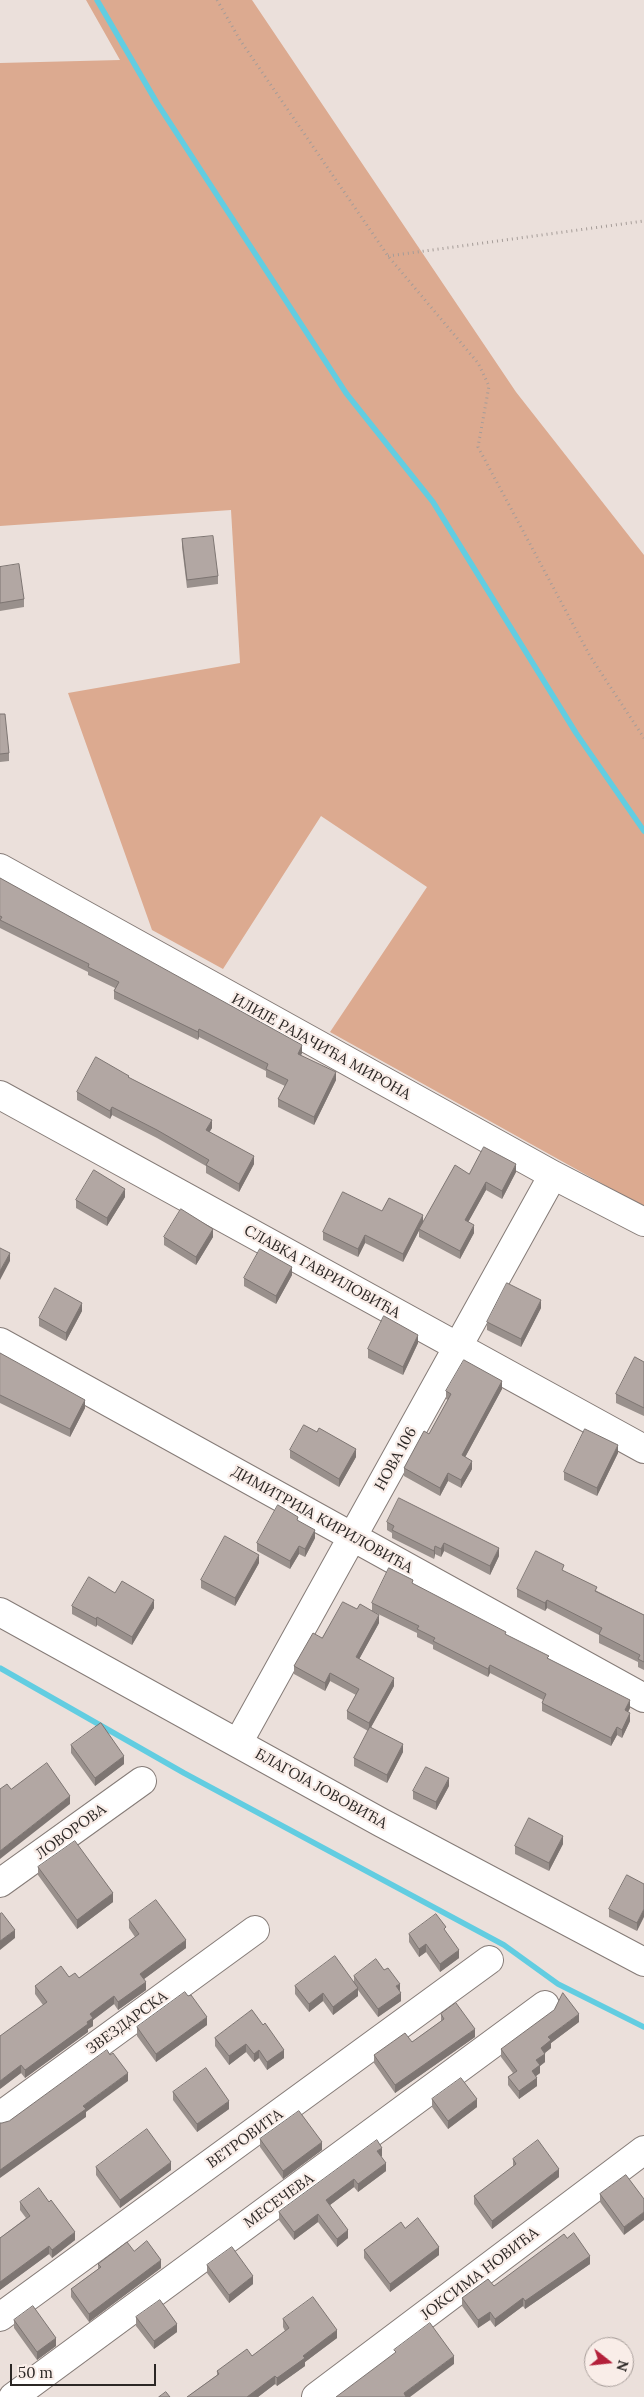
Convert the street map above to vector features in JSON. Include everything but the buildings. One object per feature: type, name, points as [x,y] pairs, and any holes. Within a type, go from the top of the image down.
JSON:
[{"type":"street","name":"ИЛИЈЕ РАЈАЧИЋА МИРОНА","points":[[0,868],[553,1176],[644,1222]]},
{"type":"street","name":"СЛАВКА ГАВРИЛОВИЋА","points":[[0,1095],[644,1449]]},
{"type":"street","name":"НОВА 106","points":[[238,1743],[553,1176]]},
{"type":"street","name":"ДИМИТРИЈА КИРИЛОВИЋА","points":[[0,1342],[644,1698]]},
{"type":"street","name":"БЛАГОЈА ЈОВОВИЋА","points":[[0,1612],[382,1823],[644,1962]]},
{"type":"street","name":"ЛОВОРОВА","points":[[0,1883],[142,1780]]},
{"type":"street","name":"ЗВЕЗДАРСКА","points":[[0,2116],[255,1930]]},
{"type":"street","name":"ВЕТРОВИТА","points":[[0,2318],[489,1960]]},
{"type":"street","name":"МЕСЕЧЕВА","points":[[13,2397],[545,2006]]},
{"type":"street","name":"ЈОКСИМА НОВИЋА","points":[[316,2397],[644,2150]]},
{"type":"path","points":[[217,0],[240,40],[388,256],[478,363],[489,386],[478,447],[590,656],[644,738]]},
{"type":"path","points":[[388,256],[644,221]]},
{"type":"shaded area","points":[[86,0],[252,0],[516,392],[644,555],[644,1207],[330,1032],[427,887],[321,816],[223,969],[152,930],[68,693],[240,663],[231,510],[0,526],[0,63],[120,60]]},
{"type":"waterway","points":[[97,0],[157,103],[346,393],[433,502],[576,733],[644,831]]},
{"type":"waterway","points":[[0,1668],[184,1773],[504,1945],[558,1984],[644,2027]]}]
